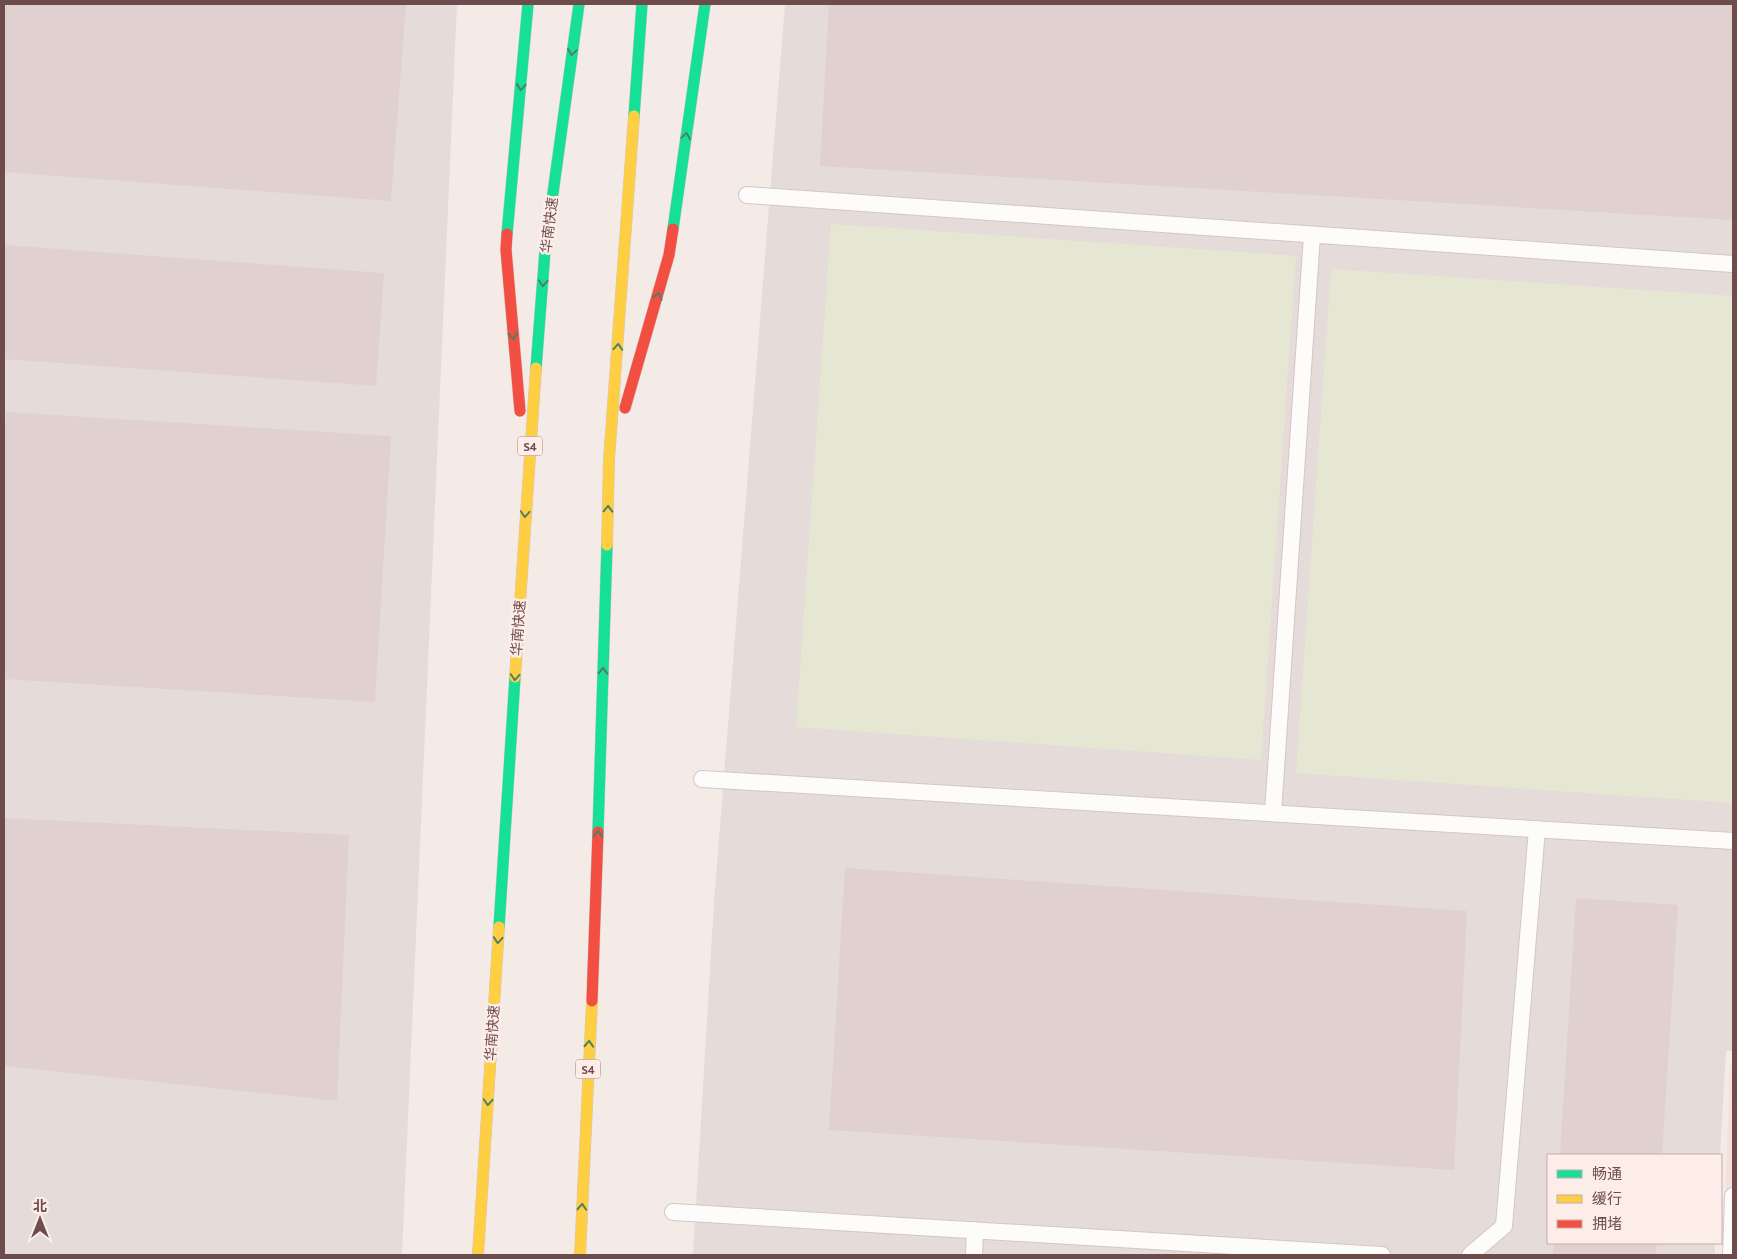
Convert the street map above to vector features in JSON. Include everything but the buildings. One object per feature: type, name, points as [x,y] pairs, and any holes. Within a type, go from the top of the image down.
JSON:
[{"type":"highway","points":[[527,491],[506,250],[528,4]]},
{"type":"highway","name":"华南快速","points":[[478,1255],[527,491],[545,251],[579,4]]},
{"type":"highway","name":"S4","points":[[580,1255],[597,882],[609,460],[642,4]]},
{"type":"highway","points":[[609,460],[670,255],[705,4]]},
{"type":"lane","points":[[747,195],[1733,264]]},
{"type":"lane","points":[[1273,814],[1312,235]]},
{"type":"lane","points":[[702,779],[1733,841]]},
{"type":"lane","points":[[1470,1255],[1504,1226],[1537,829]]},
{"type":"lane","points":[[1731,1255],[1733,1196]]},
{"type":"lane","points":[[673,1212],[1382,1255]]},
{"type":"lane","points":[[974,1255],[975,1230]]},
{"type":"shaded area","points":[[4,4],[457,4],[402,1255],[4,1255]]},
{"type":"shaded area","points":[[785,4],[1733,4],[1733,1051],[1726,1051],[1720,1154],[1547,1154],[1547,1244],[1715,1244],[1715,1255],[693,1255],[714,902]]},
{"type":"shaded area","points":[[1730,1065],[1733,1065],[1733,1255],[1723,1255]]},
{"type":"green space","points":[[831,224],[1296,256],[1261,760],[796,727]]},
{"type":"green space","points":[[1331,269],[1733,296],[1733,803],[1296,773]]},
{"type":"traffic: fast","points":[[507,234],[528,4]]},
{"type":"traffic: fast","points":[[536,368],[545,251],[579,4]]},
{"type":"traffic: fast","points":[[634,116],[642,4]]},
{"type":"traffic: fast","points":[[673,229],[705,4]]},
{"type":"traffic: fast","points":[[598,832],[607,545]]},
{"type":"traffic: fast","points":[[499,927],[515,677]]},
{"type":"traffic: slow","points":[[607,545],[609,460],[634,116]]},
{"type":"traffic: slow","points":[[515,677],[536,368]]},
{"type":"traffic: slow","points":[[478,1255],[499,927]]},
{"type":"traffic: slow","points":[[580,1255],[592,1001]]},
{"type":"traffic: jam","points":[[625,408],[669,255],[673,229]]},
{"type":"traffic: jam","points":[[507,234],[506,250],[520,411]]},
{"type":"traffic: jam","points":[[592,1001],[598,832]]}]
